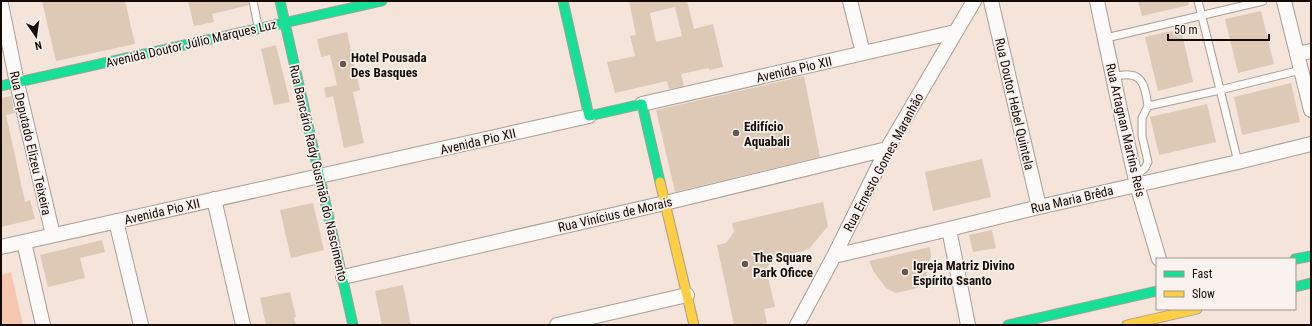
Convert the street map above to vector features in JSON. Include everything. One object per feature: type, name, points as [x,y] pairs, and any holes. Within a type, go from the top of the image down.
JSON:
[{"type":"street","name":"Rua Bancário Rady Gusmão do Nascimento","points":[[280,1],[353,325]]},
{"type":"street","name":"Avenida Doutor Júlio Marques Luz","points":[[1,86],[382,1]]},
{"type":"street","points":[[563,1],[589,116]]},
{"type":"street","points":[[850,1],[863,53]]},
{"type":"street","name":"Rua Ernesto Gomes Maranhão","points":[[797,325],[834,256],[887,150],[974,1]]},
{"type":"street","name":"Rua Doutor Hebel Quintela","points":[[991,1],[1038,207]]},
{"type":"street","name":"Rua Artagnan Martins Reis","points":[[1097,1],[1136,180],[1159,258]]},
{"type":"street","points":[[1284,1],[1304,53],[1301,70],[1311,110]]},
{"type":"street","name":"Rua Deputado Elizeu Teixeira","points":[[1,4],[17,83],[53,235]]},
{"type":"street","name":"Avenida Pio XII","points":[[1,247],[589,116],[955,32]]},
{"type":"street","points":[[642,104],[694,325]]},
{"type":"street","name":"Rua Maria Brêda","points":[[834,256],[1038,207],[1136,180],[1238,162],[1311,144]]},
{"type":"street","name":"Rua Vinícius de Morais","points":[[343,277],[887,150]]},
{"type":"street","points":[[214,199],[243,325]]},
{"type":"street","points":[[116,221],[141,325]]},
{"type":"street","points":[[949,229],[968,325]]},
{"type":"street","points":[[24,242],[43,325]]},
{"type":"street","points":[[1296,259],[1311,256]]},
{"type":"street","points":[[1296,287],[1311,283]]},
{"type":"street","points":[[1008,325],[1156,291]]},
{"type":"street","points":[[557,325],[687,295]]},
{"type":"street","points":[[1127,325],[1174,316],[1194,310]]},
{"type":"lane","points":[[253,1],[258,28]]},
{"type":"lane","points":[[1198,1],[1238,162]]},
{"type":"lane","points":[[1106,38],[1263,1]]},
{"type":"lane","points":[[1148,106],[1301,70]]},
{"type":"lane","points":[[1113,76],[1131,74],[1139,79],[1144,86],[1148,106],[1142,118],[1142,136],[1148,162],[1136,180]]},
{"type":"shaded area","points":[[11,272],[23,325],[1,325],[1,275]]},
{"type":"building","points":[[42,1],[125,1],[135,44],[56,61]]},
{"type":"building","points":[[188,1],[248,1],[249,5],[212,14],[214,22],[194,26]]},
{"type":"building","points":[[629,1],[687,1],[694,29],[713,24],[723,67],[709,70],[709,68],[681,74],[684,86],[669,89],[667,81],[615,93],[607,62],[635,56],[630,36],[636,35]],"holes":[[[675,7],[682,36],[656,42],[650,13]]]},
{"type":"building","points":[[1138,1],[1188,1],[1189,5],[1142,16]]},
{"type":"building","points":[[1261,11],[1274,64],[1238,73],[1225,19]]},
{"type":"building","points":[[1181,29],[1193,82],[1158,91],[1145,37]]},
{"type":"building","points":[[347,32],[360,90],[353,92],[364,143],[344,148],[333,96],[326,98],[324,88],[337,85],[330,55],[321,57],[317,39]]},
{"type":"building","points":[[276,45],[290,102],[274,105],[261,49]]},
{"type":"building","name":"Edifício Aquabali","points":[[804,76],[820,157],[675,192],[656,110]]},
{"type":"building","points":[[1291,83],[1300,122],[1242,135],[1234,97]]},
{"type":"building","points":[[11,96],[15,113],[6,115],[25,202],[30,200],[35,219],[1,227],[1,98]]},
{"type":"building","points":[[1207,104],[1216,142],[1159,155],[1150,117]]},
{"type":"building","points":[[982,159],[991,197],[933,211],[925,172]]},
{"type":"building","name":"The Square Park Oficce","points":[[823,202],[828,226],[809,249],[772,260],[766,269],[775,307],[764,309],[767,323],[759,325],[734,325],[717,245],[726,243],[734,232],[732,223]]},
{"type":"building","points":[[313,203],[324,250],[291,258],[280,210]]},
{"type":"building","points":[[992,230],[996,248],[973,252],[969,235]]},
{"type":"building","points":[[102,240],[105,252],[80,258],[85,278],[48,287],[40,255]]},
{"type":"building","name":"Igreja Matriz Divino Espírito Ssanto","points":[[930,247],[931,256],[925,280],[917,288],[896,293],[886,288],[874,272],[869,261]]},
{"type":"building","points":[[403,285],[411,325],[382,325],[375,291]]},
{"type":"building","points":[[290,292],[296,317],[294,318],[296,325],[266,325],[260,298]]},
{"type":"traffic: fast","points":[[280,1],[353,325]]},
{"type":"traffic: fast","points":[[1,86],[382,1]]},
{"type":"traffic: fast","points":[[563,1],[589,116],[642,104],[660,182]]},
{"type":"traffic: fast","points":[[1296,259],[1311,256]]},
{"type":"traffic: fast","points":[[1296,287],[1311,283]]},
{"type":"traffic: fast","points":[[1008,325],[1156,291]]},
{"type":"traffic: slow","points":[[660,182],[694,325]]},
{"type":"traffic: slow","points":[[1127,325],[1193,310]]},
{"type":"place","name":"Hotel Pousada Des Basques","points":[[343,64]]},
{"type":"place","name":"Edifício Aquabali","points":[[736,133]]},
{"type":"place","name":"The Square Park Oficce","points":[[745,264]]},
{"type":"place","name":"Igreja Matriz Divino Espírito Ssanto","points":[[905,272]]}]
